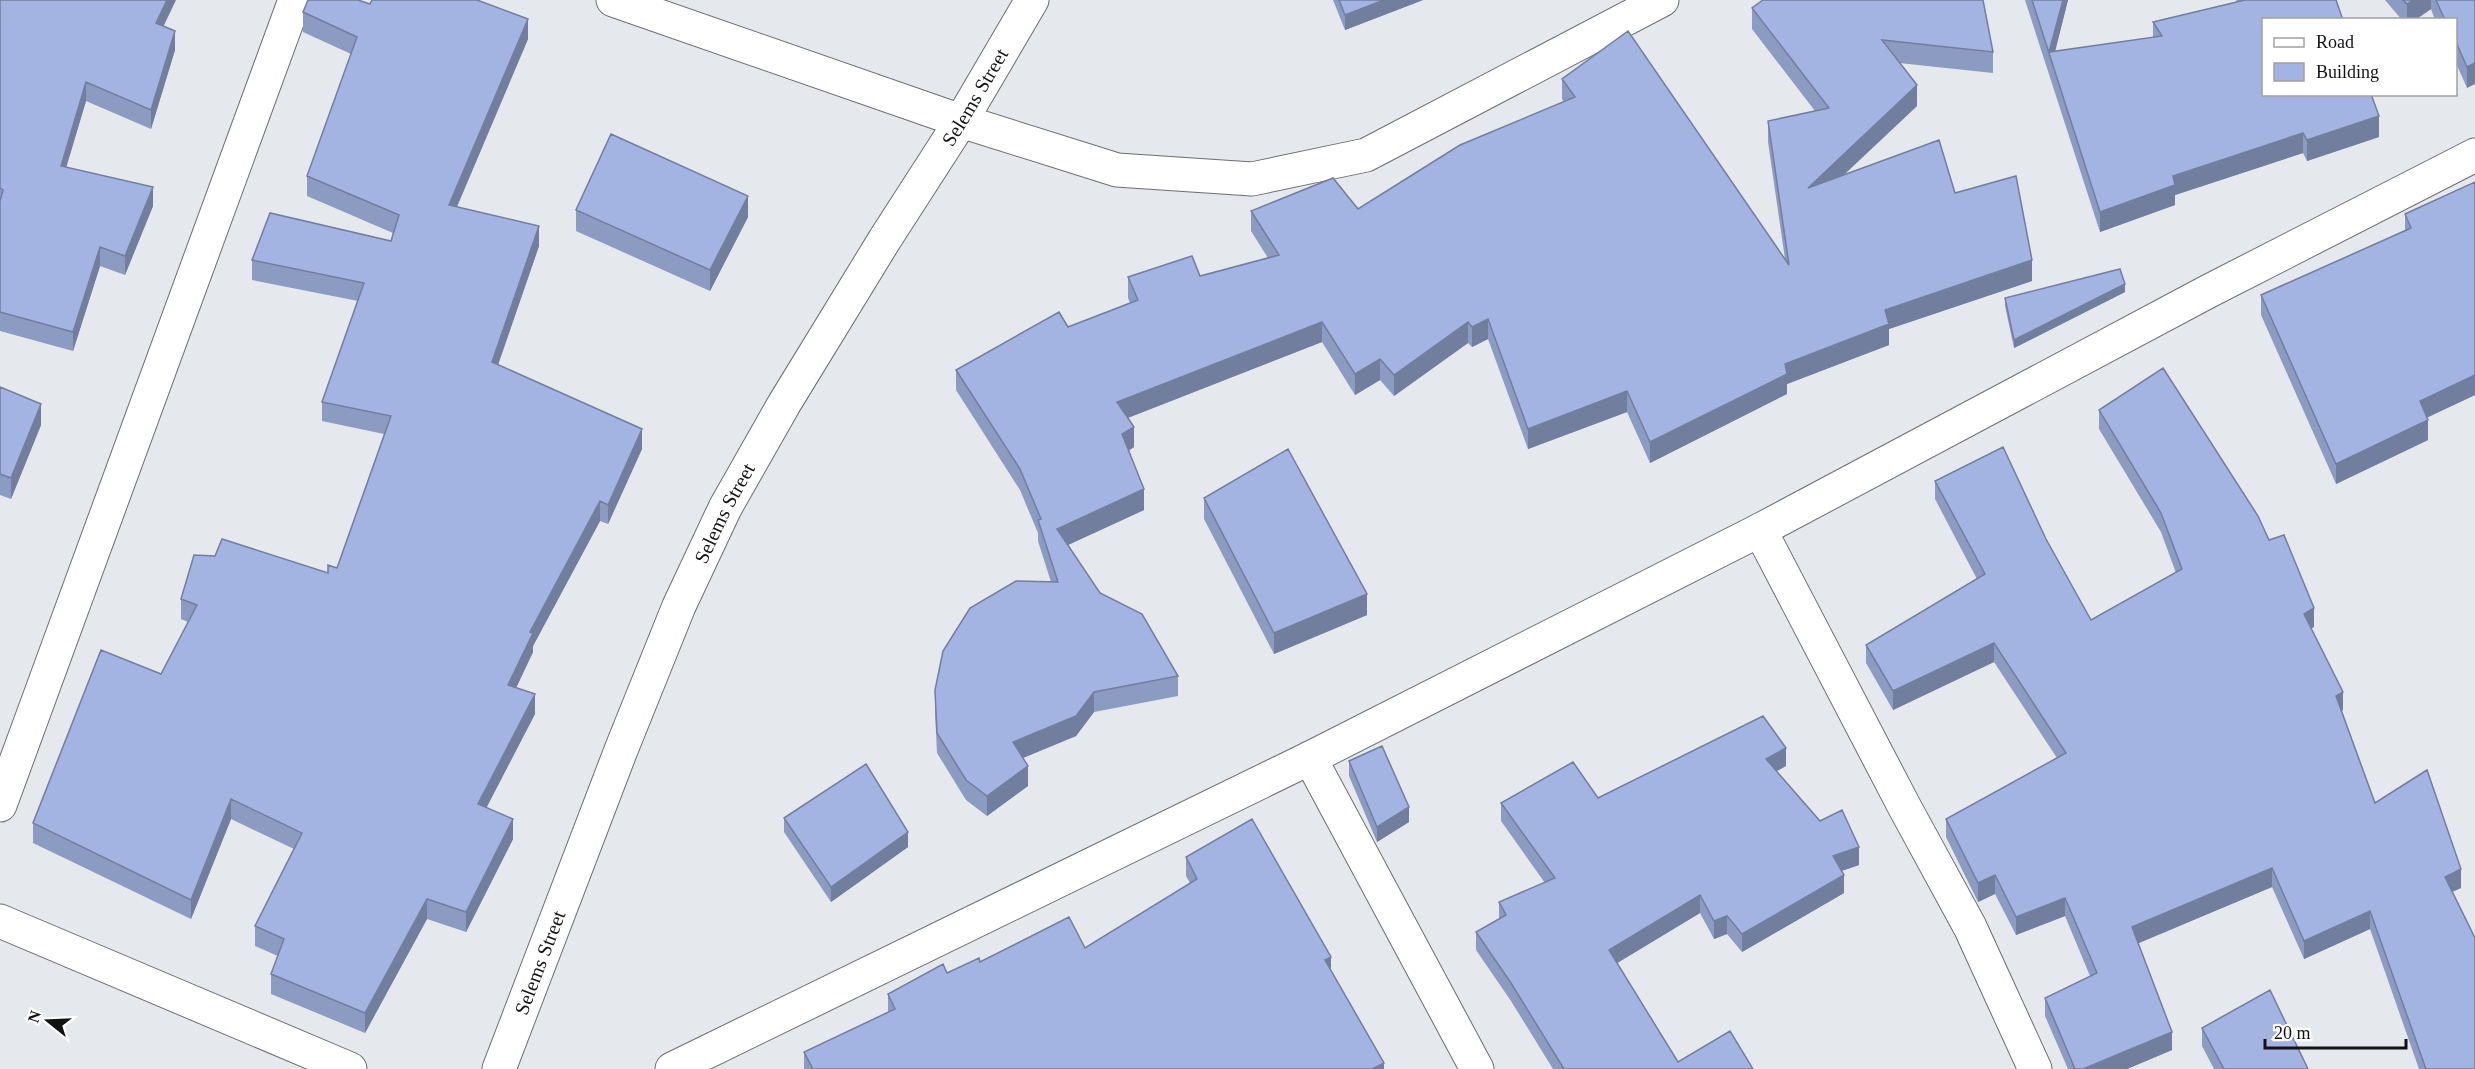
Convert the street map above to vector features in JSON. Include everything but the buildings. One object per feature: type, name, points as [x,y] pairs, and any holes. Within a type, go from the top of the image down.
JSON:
[{"type":"street","points":[[0,805],[295,0]]},
{"type":"street","points":[[613,0],[961,121],[1117,170],[1252,179],[1366,154],[1662,0]]},
{"type":"street","name":"Selems Street","points":[[499,1069],[621,750],[679,606],[725,508],[784,404],[885,239],[961,121],[1032,0]]},
{"type":"street","points":[[672,1069],[1310,758],[1760,530],[2209,291],[2475,155]]},
{"type":"street","points":[[1760,530],[1970,927],[2035,1069]]},
{"type":"street","points":[[1310,758],[1477,1069]]},
{"type":"street","points":[[0,921],[350,1069]]}]
